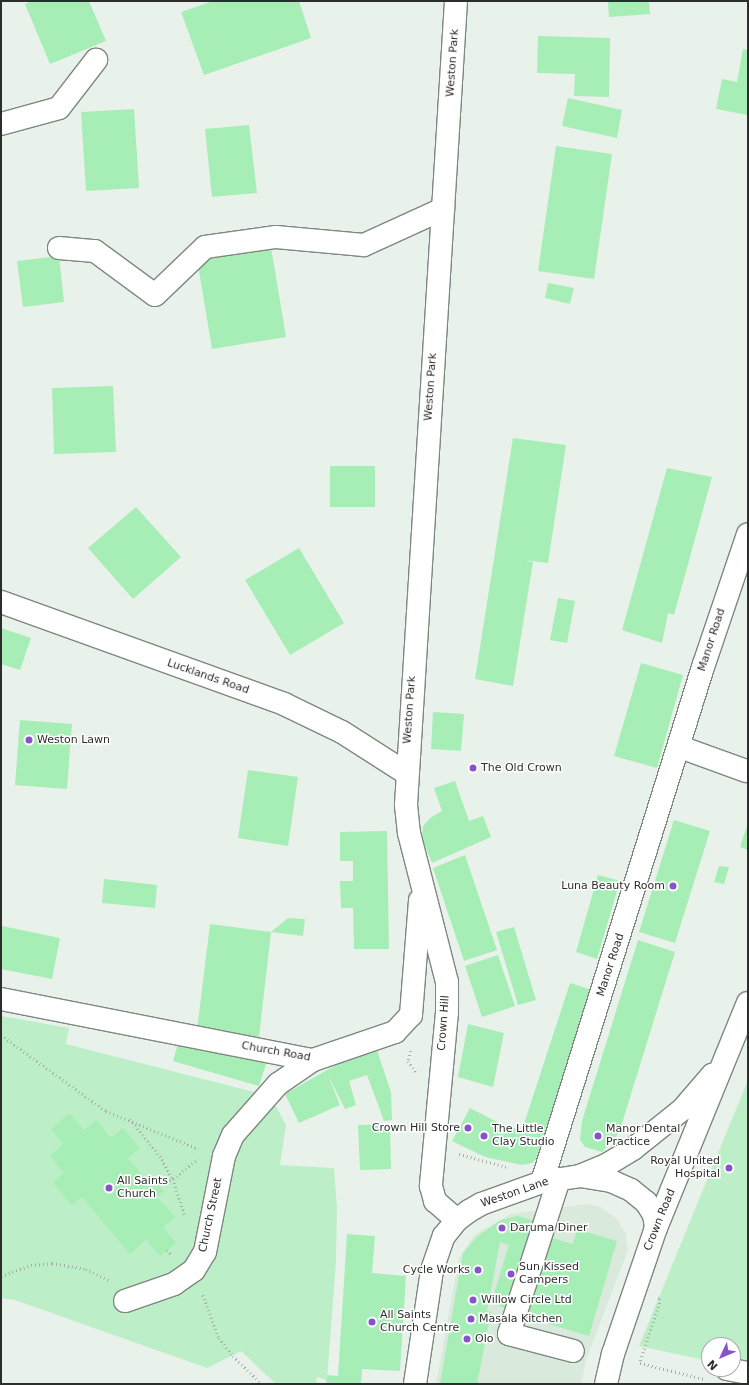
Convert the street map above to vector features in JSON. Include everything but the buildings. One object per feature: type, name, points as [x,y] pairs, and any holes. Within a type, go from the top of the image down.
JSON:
[{"type":"street","name":"Weston Park","points":[[406,773],[456,1]]},
{"type":"street","points":[[1,124],[59,108],[96,60]]},
{"type":"street","points":[[59,248],[95,251],[155,295],[205,247],[276,237],[364,245],[442,209]]},
{"type":"street","name":"Manor Road","points":[[573,1351],[509,1334],[703,667],[748,534]]},
{"type":"street","name":"Lucklands Road","points":[[1,602],[284,704],[342,732],[406,773]]},
{"type":"street","points":[[680,747],[746,771]]},
{"type":"street","name":"Crown Hill","points":[[406,773],[406,805],[409,833],[447,982],[447,1012],[431,1186],[435,1201],[457,1220]]},
{"type":"street","name":"Church Road","points":[[1,999],[313,1060],[395,1032],[411,1015],[421,883]]},
{"type":"street","points":[[553,1181],[608,1164],[633,1149],[683,1109],[725,1061],[748,1003]]},
{"type":"street","name":"Church Street","points":[[194,1270],[205,1252],[224,1156],[233,1135],[278,1084],[313,1060]]},
{"type":"street","name":"Crown Road","points":[[606,1384],[613,1354],[656,1228],[725,1061]]},
{"type":"street","name":"Weston Lane","points":[[415,1384],[432,1270],[444,1236],[457,1220],[481,1204],[553,1181],[611,1181],[631,1190],[646,1202],[654,1215],[656,1228]]},
{"type":"street","points":[[135,1297],[174,1284],[194,1270]]},
{"type":"path","points":[[1,1035],[106,1111],[130,1119],[207,1152]]},
{"type":"path","points":[[412,1052],[408,1061],[415,1072]]},
{"type":"path","points":[[130,1119],[160,1156],[173,1179],[188,1223]]},
{"type":"path","points":[[462,1154],[553,1181]]},
{"type":"path","points":[[158,1184],[173,1179],[202,1156]]},
{"type":"path","points":[[1,1276],[31,1265],[67,1264],[135,1297]]},
{"type":"path","points":[[194,1270],[219,1338],[233,1356],[262,1384]]},
{"type":"path","points":[[661,1299],[640,1363],[708,1380]]},
{"type":"shaded area","points":[[586,1204],[601,1207],[617,1219],[626,1234],[628,1250],[586,1360],[581,1384],[436,1384],[459,1258],[474,1235],[511,1214]]},
{"type":"green space","points":[[1,1016],[69,1028],[66,1044],[270,1096],[286,1125],[280,1165],[334,1168],[337,1208],[336,1261],[327,1380],[317,1377],[316,1384],[276,1384],[241,1351],[207,1368],[15,1300],[1,1298]]},
{"type":"green space","name":"Royal United Hospital","points":[[748,1080],[748,1362],[741,1364],[741,1337],[701,1337],[701,1359],[639,1346]]},
{"type":"place","name":"Weston Lawn","points":[[29,740]]},
{"type":"place","name":"The Old Crown","points":[[473,768]]},
{"type":"place","name":"Luna Beauty Room","points":[[673,886]]},
{"type":"place","name":"Crown Hill Store","points":[[468,1128]]},
{"type":"place","name":"The Little Clay Studio","points":[[484,1136]]},
{"type":"place","name":"Manor Dental Practice","points":[[598,1136]]},
{"type":"place","name":"Royal United Hospital","points":[[729,1168]]},
{"type":"place","name":"All Saints Church","points":[[109,1188]]},
{"type":"place","name":"Daruma Diner","points":[[502,1228]]},
{"type":"place","name":"Cycle Works","points":[[478,1270]]},
{"type":"place","name":"Sun Kissed Campers","points":[[511,1274]]},
{"type":"place","name":"Willow Circle Ltd","points":[[473,1300]]},
{"type":"place","name":"Masala Kitchen","points":[[471,1319]]},
{"type":"place","name":"All Saints Church Centre","points":[[372,1322]]},
{"type":"place","name":"Olo","points":[[467,1339]]}]
